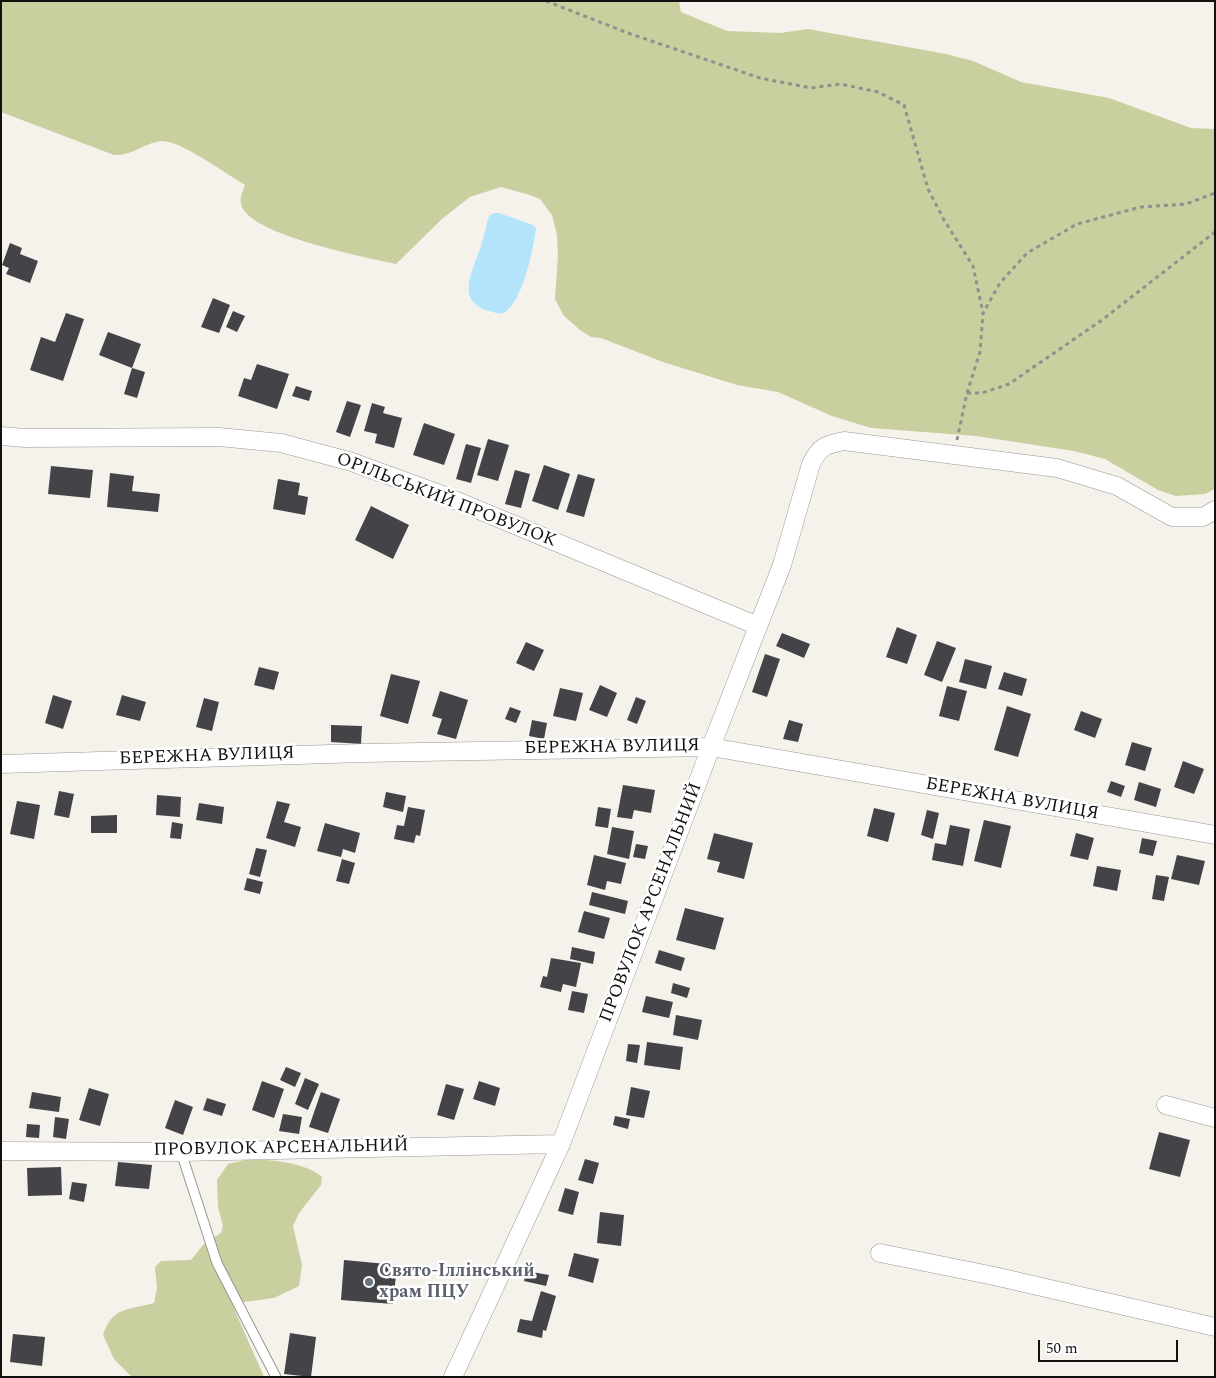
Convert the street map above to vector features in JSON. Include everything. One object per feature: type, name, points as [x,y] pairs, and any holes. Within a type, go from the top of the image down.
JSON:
[{"type":"street","name":"ОРІЛЬСЬКИЙ ПРОВУЛОК","points":[[1,436],[25,438],[219,437],[281,443],[352,462],[445,496],[758,626]]},
{"type":"street","name":"ПРОВУЛОК АРСЕНАЛЬНИЙ","points":[[453,1377],[560,1144],[782,566],[811,464],[817,452],[827,444],[844,441],[954,455]]},
{"type":"street","points":[[954,455],[1057,468],[1117,486],[1172,517],[1203,517],[1215,510]]},
{"type":"street","name":"БЕРЕЖНА ВУЛИЦЯ","points":[[1,764],[363,753],[711,747],[1215,835]]},
{"type":"street","points":[[1166,1105],[1215,1118]]},
{"type":"street","name":"ПРОВУЛОК АРСЕНАЛЬНИЙ","points":[[1,1150],[181,1152],[560,1144]]},
{"type":"street","points":[[880,1253],[994,1276],[1215,1327]]},
{"type":"lane","points":[[181,1152],[217,1263],[276,1377]]},
{"type":"path","points":[[546,1],[628,33],[760,78],[811,88],[840,84],[878,92],[904,105],[928,189],[944,220],[973,266],[983,313],[980,352],[967,393],[954,455]]},
{"type":"path","points":[[983,313],[1000,283],[1027,253],[1077,224],[1141,207],[1186,204],[1215,193]]},
{"type":"path","points":[[967,393],[982,393],[1009,384],[1102,320],[1215,232]]},
{"type":"green space","points":[[1,1],[679,1],[681,12],[727,31],[780,33],[808,29],[946,54],[973,61],[1021,82],[1109,98],[1191,128],[1215,129],[1215,489],[1205,494],[1176,496],[1158,490],[1105,459],[1074,451],[976,436],[871,428],[832,416],[778,392],[737,385],[663,362],[601,338],[591,337],[564,316],[555,299],[558,256],[557,235],[552,215],[540,199],[501,187],[470,197],[443,218],[396,264],[337,251],[288,236],[267,227],[251,217],[242,207],[241,199],[245,185],[181,146],[163,141],[121,155],[114,155],[1,112]]},
{"type":"green space","points":[[250,1159],[278,1161],[297,1165],[307,1168],[322,1177],[321,1185],[299,1213],[293,1226],[302,1265],[299,1286],[274,1298],[244,1302],[235,1311],[264,1377],[132,1377],[114,1359],[103,1335],[107,1326],[116,1314],[122,1311],[154,1303],[157,1288],[155,1267],[161,1261],[191,1260],[204,1244],[221,1233],[223,1226],[218,1207],[217,1180],[228,1164]]},
{"type":"water","points":[[494,213],[533,225],[536,228],[526,276],[516,299],[502,314],[481,308],[474,303],[469,293],[472,272],[489,216]]},
{"type":"building","points":[[10,243],[22,248],[20,254],[38,261],[30,283],[6,274],[9,268],[2,265]]},
{"type":"building","points":[[213,298],[230,305],[219,333],[201,327]]},
{"type":"building","points":[[233,311],[245,316],[237,332],[226,327]]},
{"type":"building","points":[[66,313],[84,319],[63,381],[30,370],[41,337],[55,342]]},
{"type":"building","points":[[108,332],[141,344],[132,368],[99,355]]},
{"type":"building","points":[[257,364],[289,374],[277,409],[238,396],[244,378],[251,380]]},
{"type":"building","points":[[132,368],[145,372],[137,398],[124,394]]},
{"type":"building","points":[[296,386],[312,391],[309,401],[292,396]]},
{"type":"building","points":[[347,401],[361,405],[350,437],[336,432]]},
{"type":"building","points":[[372,403],[385,407],[383,413],[402,418],[394,448],[375,443],[377,434],[364,431]]},
{"type":"building","points":[[424,423],[455,434],[444,465],[413,455]]},
{"type":"building","points":[[488,439],[509,445],[498,481],[477,475]]},
{"type":"building","points":[[466,444],[481,448],[471,483],[456,479]]},
{"type":"building","points":[[544,465],[570,474],[558,510],[532,501]]},
{"type":"building","points":[[51,466],[93,470],[90,498],[48,494]]},
{"type":"building","points":[[515,470],[530,474],[521,508],[505,504]]},
{"type":"building","points":[[110,473],[134,476],[132,491],[160,494],[158,512],[107,507]]},
{"type":"building","points":[[578,474],[595,479],[584,517],[566,512]]},
{"type":"building","points":[[278,479],[300,483],[298,495],[308,497],[305,515],[273,509]]},
{"type":"building","points":[[371,506],[409,525],[393,559],[355,540]]},
{"type":"building","points":[[897,627],[917,635],[907,664],[886,657]]},
{"type":"building","points":[[782,633],[810,644],[804,658],[776,646]]},
{"type":"building","points":[[937,641],[956,648],[942,682],[924,675]]},
{"type":"building","points":[[526,642],[544,650],[534,671],[516,663]]},
{"type":"building","points":[[765,654],[780,659],[767,697],[752,692]]},
{"type":"building","points":[[965,659],[992,666],[986,689],[959,682]]},
{"type":"building","points":[[259,667],[279,672],[274,690],[254,685]]},
{"type":"building","points":[[1004,672],[1027,679],[1022,696],[998,689]]},
{"type":"building","points":[[391,674],[420,681],[408,724],[380,716]]},
{"type":"building","points":[[600,685],[617,693],[607,717],[589,710]]},
{"type":"building","points":[[947,686],[967,691],[959,721],[939,716]]},
{"type":"building","points":[[560,688],[583,693],[576,721],[553,716]]},
{"type":"building","points":[[440,691],[468,700],[456,739],[437,734],[442,719],[432,716]]},
{"type":"building","points":[[53,695],[72,701],[63,729],[45,723]]},
{"type":"building","points":[[122,695],[146,702],[140,721],[116,715]]},
{"type":"building","points":[[636,697],[646,701],[637,724],[627,720]]},
{"type":"building","points":[[204,698],[219,702],[212,731],[196,727]]},
{"type":"building","points":[[1007,706],[1031,714],[1018,757],[994,750]]},
{"type":"building","points":[[510,707],[521,711],[516,723],[505,719]]},
{"type":"building","points":[[1081,711],[1102,719],[1095,738],[1074,730]]},
{"type":"building","points":[[532,720],[547,723],[544,739],[529,736]]},
{"type":"building","points":[[789,720],[803,724],[798,742],[783,739]]},
{"type":"building","points":[[331,725],[362,726],[361,744],[331,742]]},
{"type":"building","points":[[1132,742],[1152,748],[1145,771],[1125,765]]},
{"type":"building","points":[[1183,761],[1204,769],[1194,794],[1174,787]]},
{"type":"building","points":[[1111,781],[1125,786],[1121,797],[1107,792]]},
{"type":"building","points":[[1139,782],[1161,789],[1156,807],[1134,800]]},
{"type":"building","points":[[623,785],[655,790],[651,813],[634,810],[632,819],[617,817]]},
{"type":"building","points":[[59,791],[74,794],[69,818],[54,815]]},
{"type":"building","points":[[386,792],[406,796],[403,812],[383,807]]},
{"type":"building","points":[[157,795],[181,797],[180,817],[156,815]]},
{"type":"building","points":[[17,801],[40,805],[34,839],[10,834]]},
{"type":"building","points":[[277,801],[290,804],[284,822],[301,827],[295,847],[266,838]]},
{"type":"building","points":[[199,803],[224,807],[222,824],[196,820]]},
{"type":"building","points":[[408,807],[425,810],[420,836],[416,835],[414,843],[394,839],[397,825],[404,826]]},
{"type":"building","points":[[598,807],[611,809],[608,828],[595,826]]},
{"type":"building","points":[[874,808],[895,813],[888,842],[867,836]]},
{"type":"building","points":[[927,810],[939,813],[933,839],[921,835]]},
{"type":"building","points":[[117,815],[117,833],[91,833],[91,816]]},
{"type":"building","points":[[984,820],[1011,826],[1001,868],[974,861]]},
{"type":"building","points":[[172,822],[183,824],[181,839],[170,838]]},
{"type":"building","points":[[325,823],[360,833],[355,853],[343,849],[341,857],[317,851]]},
{"type":"building","points":[[950,825],[970,829],[963,866],[932,860],[935,843],[946,845]]},
{"type":"building","points":[[612,827],[634,831],[629,859],[607,854]]},
{"type":"building","points":[[714,833],[753,843],[744,879],[717,872],[720,862],[707,859]]},
{"type":"building","points":[[1076,833],[1094,838],[1088,860],[1070,856]]},
{"type":"building","points":[[1142,838],[1157,841],[1153,856],[1139,853]]},
{"type":"building","points":[[636,844],[648,846],[645,859],[633,857]]},
{"type":"building","points":[[256,848],[267,850],[260,877],[249,874]]},
{"type":"building","points":[[594,855],[626,863],[621,884],[607,881],[605,890],[587,885]]},
{"type":"building","points":[[1177,855],[1205,861],[1199,885],[1171,879]]},
{"type":"building","points":[[342,859],[355,863],[349,884],[336,881]]},
{"type":"building","points":[[1097,866],[1121,870],[1117,891],[1093,886]]},
{"type":"building","points":[[1156,875],[1169,877],[1164,901],[1152,899]]},
{"type":"building","points":[[247,878],[263,882],[260,894],[244,890]]},
{"type":"building","points":[[592,892],[628,901],[625,914],[589,905]]},
{"type":"building","points":[[685,908],[724,918],[715,950],[676,940]]},
{"type":"building","points":[[584,911],[610,918],[604,939],[578,932]]},
{"type":"building","points":[[572,947],[595,952],[593,964],[570,959]]},
{"type":"building","points":[[659,950],[685,958],[681,971],[655,963]]},
{"type":"building","points":[[551,958],[581,963],[576,987],[563,984],[561,992],[540,987],[543,976],[547,977]]},
{"type":"building","points":[[673,983],[690,988],[687,998],[671,993]]},
{"type":"building","points":[[572,991],[588,994],[584,1013],[568,1010]]},
{"type":"building","points":[[646,996],[673,1002],[669,1018],[642,1012]]},
{"type":"building","points":[[676,1015],[702,1020],[698,1040],[673,1035]]},
{"type":"building","points":[[647,1042],[683,1047],[680,1070],[644,1065]]},
{"type":"building","points":[[628,1044],[640,1045],[637,1063],[626,1061]]},
{"type":"building","points":[[286,1067],[301,1073],[295,1087],[280,1080]]},
{"type":"building","points":[[305,1078],[319,1084],[308,1110],[295,1104]]},
{"type":"building","points":[[262,1081],[284,1089],[274,1118],[252,1110]]},
{"type":"building","points":[[479,1081],[500,1088],[495,1106],[473,1099]]},
{"type":"building","points":[[446,1084],[464,1089],[454,1120],[437,1115]]},
{"type":"building","points":[[631,1087],[650,1091],[644,1118],[626,1115]]},
{"type":"building","points":[[89,1088],[109,1094],[100,1126],[79,1120]]},
{"type":"building","points":[[32,1092],[61,1097],[59,1112],[29,1108]]},
{"type":"building","points":[[321,1092],[340,1099],[328,1133],[309,1127]]},
{"type":"building","points":[[207,1098],[226,1104],[222,1116],[203,1110]]},
{"type":"building","points":[[175,1100],[193,1107],[183,1135],[165,1128]]},
{"type":"building","points":[[283,1114],[302,1117],[299,1134],[279,1131]]},
{"type":"building","points":[[615,1116],[630,1119],[628,1129],[613,1125]]},
{"type":"building","points":[[55,1117],[69,1119],[66,1139],[53,1137]]},
{"type":"building","points":[[27,1124],[40,1125],[39,1138],[26,1137]]},
{"type":"building","points":[[1159,1132],[1190,1140],[1180,1177],[1149,1169]]},
{"type":"building","points":[[585,1159],[599,1163],[593,1184],[578,1180]]},
{"type":"building","points":[[118,1162],[152,1165],[149,1189],[115,1186]]},
{"type":"building","points":[[61,1167],[62,1195],[28,1196],[27,1168]]},
{"type":"building","points":[[72,1182],[87,1184],[84,1202],[69,1199]]},
{"type":"building","points":[[565,1188],[579,1192],[573,1215],[558,1211]]},
{"type":"building","points":[[600,1212],[624,1215],[621,1246],[597,1243]]},
{"type":"building","points":[[574,1253],[599,1259],[593,1283],[568,1276]]},
{"type":"building","name":"Свято-Іллінський храм ПЦУ","points":[[344,1260],[397,1265],[393,1304],[341,1300]]},
{"type":"building","points":[[526,1271],[549,1275],[546,1286],[524,1281]]},
{"type":"building","points":[[541,1291],[556,1296],[546,1331],[543,1330],[542,1338],[517,1332],[520,1319],[532,1321]]},
{"type":"building","points":[[290,1333],[316,1337],[311,1377],[284,1374]]},
{"type":"building","points":[[13,1334],[45,1337],[42,1366],[10,1362]]},
{"type":"place","name":"Свято-Іллінський храм ПЦУ","points":[[369,1282]]}]
